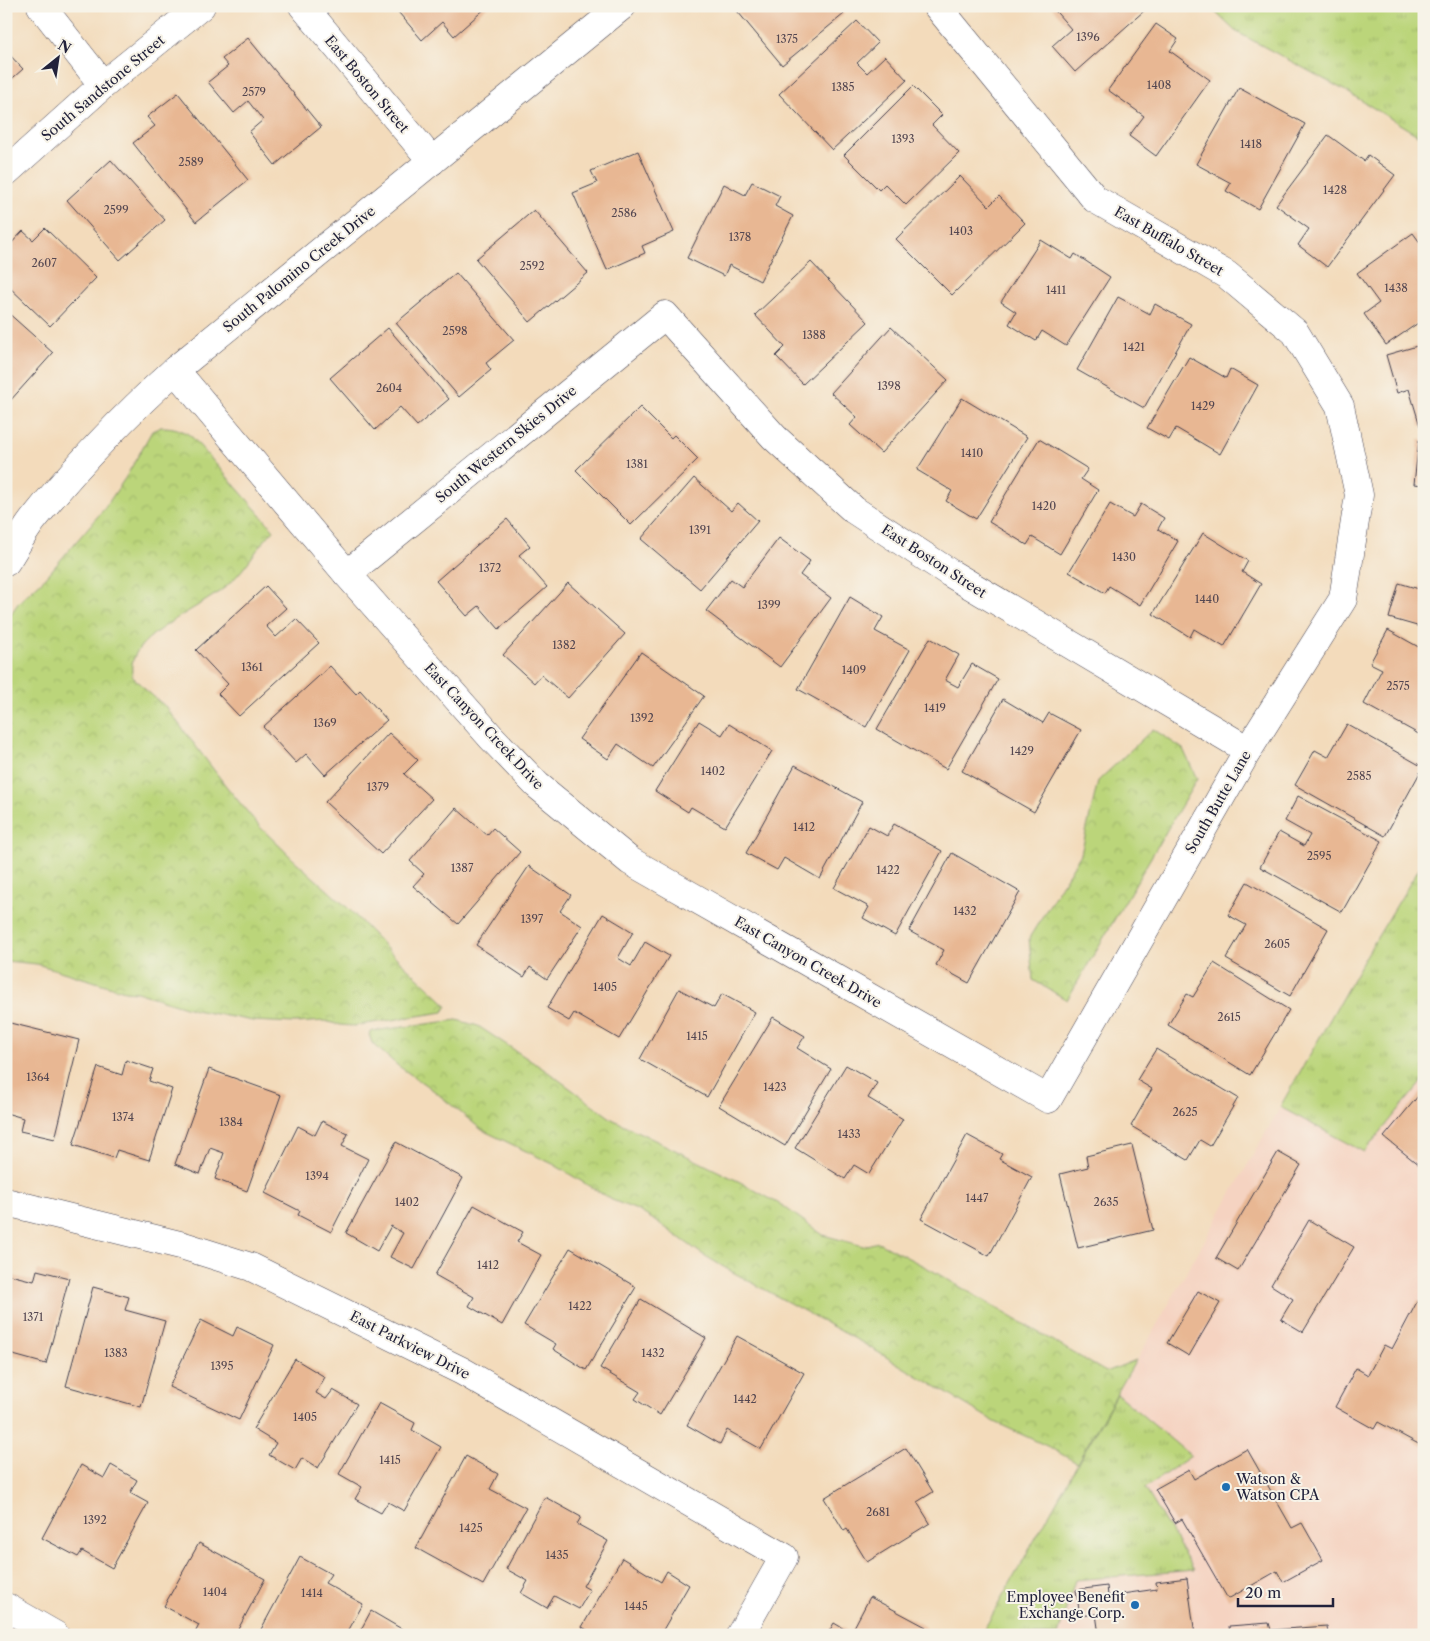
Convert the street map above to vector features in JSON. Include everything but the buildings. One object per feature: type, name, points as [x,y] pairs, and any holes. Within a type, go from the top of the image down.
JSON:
[{"type":"street","points":[[41,6],[103,85]]},
{"type":"street","name":"South Sandstone Street","points":[[6,172],[103,85],[201,6]]},
{"type":"street","name":"East Boston Street","points":[[303,6],[432,161]]},
{"type":"street","name":"South Palomino Creek Drive","points":[[6,562],[32,521],[74,472],[128,413],[175,370],[622,6]]},
{"type":"street","name":"East Buffalo Street","points":[[937,6],[1095,199],[1227,275],[1295,332],[1340,406],[1359,495]]},
{"type":"street","name":"East Boston Street","points":[[665,315],[774,437],[854,510],[950,573],[1248,750]]},
{"type":"street","name":"South Western Skies Drive","points":[[346,574],[665,315]]},
{"type":"street","name":"East Canyon Creek Drive","points":[[175,370],[346,574],[491,737],[537,785],[630,861],[1048,1099]]},
{"type":"street","name":"South Butte Lane","points":[[1048,1099],[1248,750],[1343,599],[1359,495]]},
{"type":"street","name":"East Parkview Drive","points":[[6,1202],[184,1246],[251,1267],[344,1311],[462,1371],[784,1556],[740,1635]]},
{"type":"street","points":[[6,1607],[55,1635]]},
{"type":"shaded area","points":[[1424,860],[1424,1635],[981,1635],[1366,956]]},
{"type":"green space","points":[[1209,6],[1424,6],[1424,139],[1344,90],[1235,31]]},
{"type":"green space","points":[[161,427],[177,429],[192,437],[274,530],[230,583],[161,629],[139,649],[133,660],[132,676],[166,707],[260,827],[350,910],[387,949],[442,1000],[447,1006],[443,1012],[353,1026],[325,1021],[295,1023],[253,1021],[195,1010],[37,964],[6,961],[6,621],[19,602],[46,577],[104,509],[126,477],[152,431]]},
{"type":"green space","points":[[1153,729],[1183,749],[1197,779],[1067,1000],[1033,980],[1029,938],[1081,854],[1098,781]]},
{"type":"green space","points":[[1424,860],[1424,1079],[1364,1152],[1280,1107],[1366,956]]},
{"type":"green space","points":[[457,1020],[478,1026],[548,1072],[612,1119],[740,1182],[783,1206],[823,1235],[863,1246],[878,1242],[933,1271],[1106,1372],[1136,1360],[1077,1463],[1049,1447],[995,1422],[861,1342],[727,1269],[637,1210],[612,1200],[553,1164],[482,1130],[433,1090],[397,1065],[372,1043],[369,1034],[373,1031]]},
{"type":"green space","points":[[1117,1394],[1191,1456],[1145,1488],[1194,1570],[1075,1580],[1058,1635],[981,1635]]},
{"type":"place","name":"Watson & Watson CPA","points":[[1226,1487]]},
{"type":"place","name":"Employee Benefit Exchange Corp.","points":[[1135,1605]]}]
